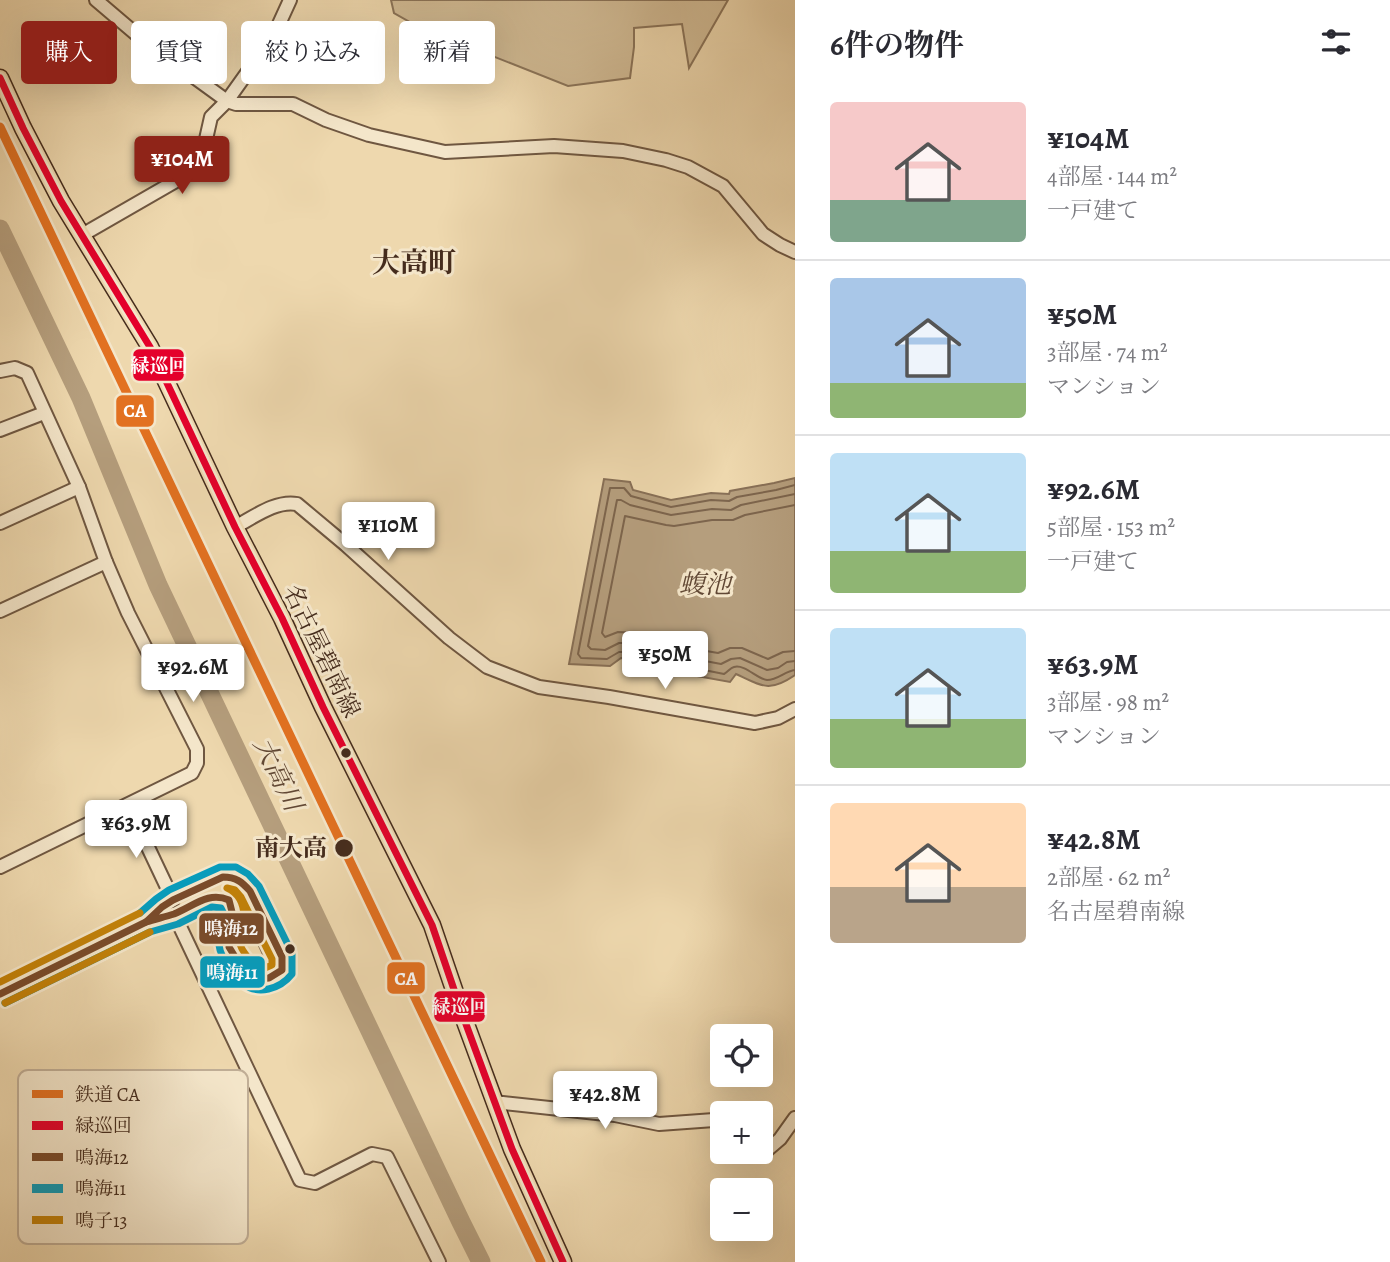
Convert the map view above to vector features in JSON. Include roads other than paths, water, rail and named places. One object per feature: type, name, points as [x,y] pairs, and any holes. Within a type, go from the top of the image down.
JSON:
[{"type":"main road","name":"名古屋碧南線","points":[[0,78],[61,201],[150,348],[323,707],[432,925],[512,1149],[563,1262]]},
{"type":"street","points":[[96,0],[143,40],[227,101],[236,104],[293,104],[326,120],[369,135],[445,152],[554,146],[623,151],[666,160],[688,167],[723,186],[763,234],[795,251]]},
{"type":"street","points":[[82,235],[181,178],[204,148],[211,117],[227,101],[274,35],[290,0]]},
{"type":"street","points":[[0,371],[15,368],[27,373],[79,487],[106,562],[128,612],[197,749],[197,763],[192,773],[0,867]]},
{"type":"street","points":[[0,430],[44,413]]},
{"type":"street","points":[[0,523],[79,487]]},
{"type":"street","points":[[236,527],[277,506],[297,504],[449,638],[487,667],[539,687],[755,723],[778,718],[795,709]]},
{"type":"street","points":[[0,611],[106,562]]},
{"type":"street","points":[[128,805],[173,900],[146,922]]},
{"type":"street","points":[[0,994],[146,922],[174,914],[248,1070]]},
{"type":"street","points":[[248,1070],[300,1180],[315,1183],[372,1154],[387,1157],[439,1262]]},
{"type":"street","points":[[494,1102],[615,1115],[659,1124],[710,1120]]},
{"type":"street","points":[[773,1147],[795,1118]]},
{"type":"water","name":"蝮池","points":[[795,478],[795,675],[778,684],[765,686],[736,674],[730,682],[675,672],[669,665],[643,659],[621,658],[610,666],[569,664],[604,479],[630,482],[633,490],[671,500],[711,493],[729,494],[730,491]]},
{"type":"waterway","name":"大高川","points":[[0,229],[81,398],[158,585],[481,1262]]},
{"type":"rail line","name":"CA","points":[[0,127],[541,1262]]},
{"type":"place","name":"南大高","points":[[344,848]]},
{"type":"district","name":"大高町","points":[[414,263]]}]
